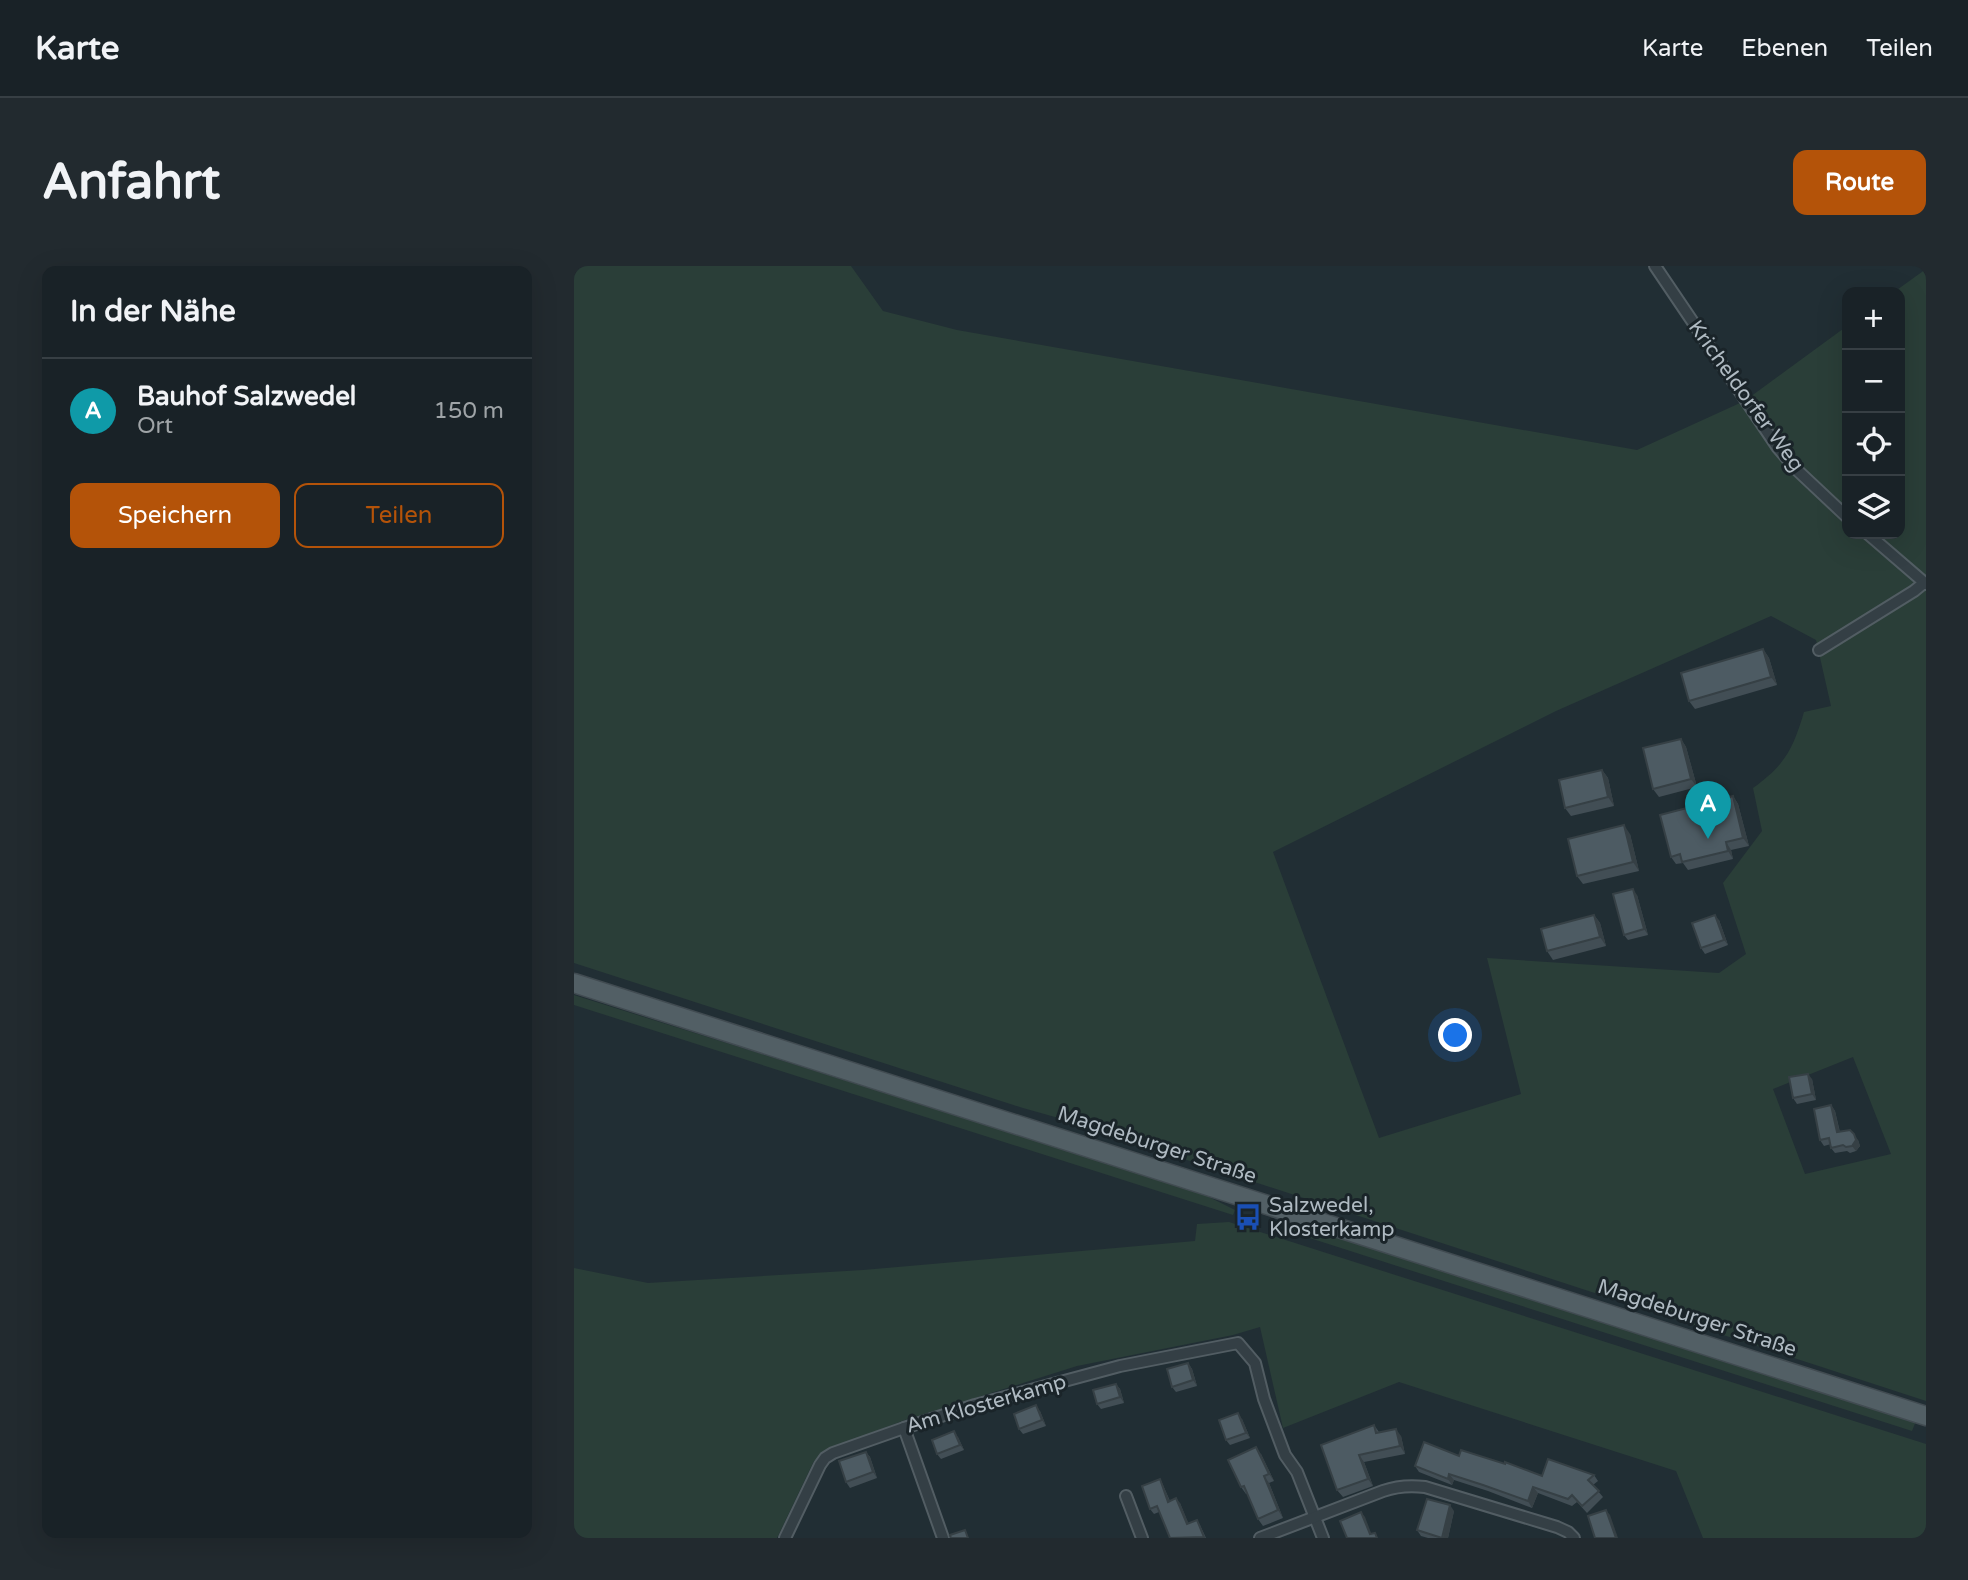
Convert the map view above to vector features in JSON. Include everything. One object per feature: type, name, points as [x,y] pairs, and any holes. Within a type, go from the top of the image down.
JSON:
[{"type":"main road","name":"Magdeburger Straße","points":[[574,983],[1926,1416]]},
{"type":"street","name":"Kricheldorfer Weg","points":[[1655,266],[1778,448],[1842,512]]},
{"type":"street","points":[[1819,650],[1925,583],[1874,539]]},
{"type":"street","name":"Am Klosterkamp","points":[[785,1538],[820,1465],[825,1458],[843,1449],[975,1405],[1120,1366],[1238,1343],[1255,1363],[1264,1399],[1285,1455],[1297,1472],[1315,1517]]},
{"type":"street","points":[[904,1428],[943,1538]]},
{"type":"street","points":[[1260,1538],[1398,1486],[1418,1486],[1557,1527],[1574,1538]]},
{"type":"street","points":[[1126,1496],[1142,1538]]},
{"type":"street","points":[[1315,1517],[1323,1538]]},
{"type":"green space","points":[[574,266],[851,266],[883,311],[957,330],[1637,450],[1740,403],[1784,465],[1808,490],[1817,482],[1792,457],[1750,397],[1842,330],[1842,539],[1905,539],[1905,287],[1901,287],[1926,269],[1926,1401],[574,963]],"holes":[[[1771,616],[1816,640],[1831,706],[1804,712],[1796,736],[1780,764],[1753,788],[1762,831],[1723,883],[1746,954],[1719,973],[1487,958],[1521,1094],[1379,1138],[1273,852],[1556,711]],[[1853,1057],[1891,1154],[1805,1174],[1773,1089]]]},
{"type":"green space","points":[[574,995],[1197,1191],[1235,1210],[1233,1215],[574,1005]]},
{"type":"green space","points":[[1229,1222],[1926,1444],[1926,1538],[1703,1538],[1676,1471],[1399,1382],[1283,1428],[1260,1327],[1233,1335],[1077,1366],[905,1420],[832,1448],[814,1461],[777,1538],[574,1538],[574,1268],[648,1283],[863,1270],[1195,1241],[1197,1224]]},
{"type":"green space","points":[[1301,1225],[1916,1421],[1912,1431],[1291,1232]]},
{"type":"building","points":[[1763,649],[1771,677],[1689,701],[1681,673]]},
{"type":"building","points":[[1681,739],[1691,779],[1653,789],[1643,748]]},
{"type":"building","points":[[1602,770],[1608,797],[1565,808],[1559,780]]},
{"type":"building","points":[[1733,796],[1743,838],[1726,842],[1728,851],[1682,862],[1680,854],[1671,857],[1660,815]]},
{"type":"building","points":[[1624,825],[1633,862],[1577,876],[1568,839]]},
{"type":"building","points":[[1633,889],[1644,929],[1624,935],[1613,894]]},
{"type":"building","points":[[1594,915],[1600,937],[1547,951],[1541,929]]},
{"type":"building","points":[[1715,915],[1724,940],[1701,948],[1692,923]]},
{"type":"building","points":[[1808,1074],[1812,1094],[1793,1098],[1789,1077]]},
{"type":"building","points":[[1831,1105],[1837,1132],[1850,1130],[1854,1134],[1856,1140],[1852,1146],[1831,1148],[1829,1138],[1820,1140],[1814,1109]]},
{"type":"building","points":[[1188,1363],[1193,1380],[1172,1387],[1167,1369]]},
{"type":"building","points":[[1116,1384],[1120,1397],[1097,1404],[1093,1390]]},
{"type":"building","points":[[1036,1405],[1042,1420],[1019,1429],[1014,1414]]},
{"type":"building","points":[[1238,1413],[1246,1433],[1226,1440],[1219,1420]]},
{"type":"building","points":[[1374,1425],[1376,1433],[1396,1429],[1400,1446],[1359,1455],[1368,1479],[1337,1490],[1321,1445]]},
{"type":"building","points":[[954,1431],[960,1445],[937,1454],[932,1440]]},
{"type":"building","points":[[1424,1442],[1459,1456],[1461,1450],[1542,1476],[1548,1459],[1594,1475],[1588,1480],[1599,1491],[1582,1506],[1572,1495],[1568,1499],[1533,1487],[1528,1501],[1449,1474],[1448,1479],[1415,1466]]},
{"type":"building","points":[[1256,1447],[1269,1474],[1264,1476],[1278,1510],[1258,1519],[1244,1486],[1241,1487],[1228,1460]]},
{"type":"building","points":[[866,1452],[873,1472],[846,1482],[839,1461]]},
{"type":"building","points":[[1160,1479],[1168,1502],[1176,1498],[1187,1524],[1197,1520],[1204,1537],[1170,1538],[1157,1506],[1150,1509],[1142,1486]]},
{"type":"building","points":[[1427,1499],[1450,1505],[1442,1538],[1417,1530]]},
{"type":"building","points":[[1606,1510],[1616,1538],[1595,1538],[1588,1516]]},
{"type":"building","points":[[1361,1512],[1370,1534],[1375,1533],[1377,1538],[1347,1538],[1340,1521]]},
{"type":"building","points":[[965,1530],[968,1538],[951,1538],[950,1535]]},
{"type":"place","name":"Bauhof Salzwedel","points":[[1708,839]]},
{"type":"place","name":"Salzwedel, Klosterkamp","points":[[1248,1217]]}]
